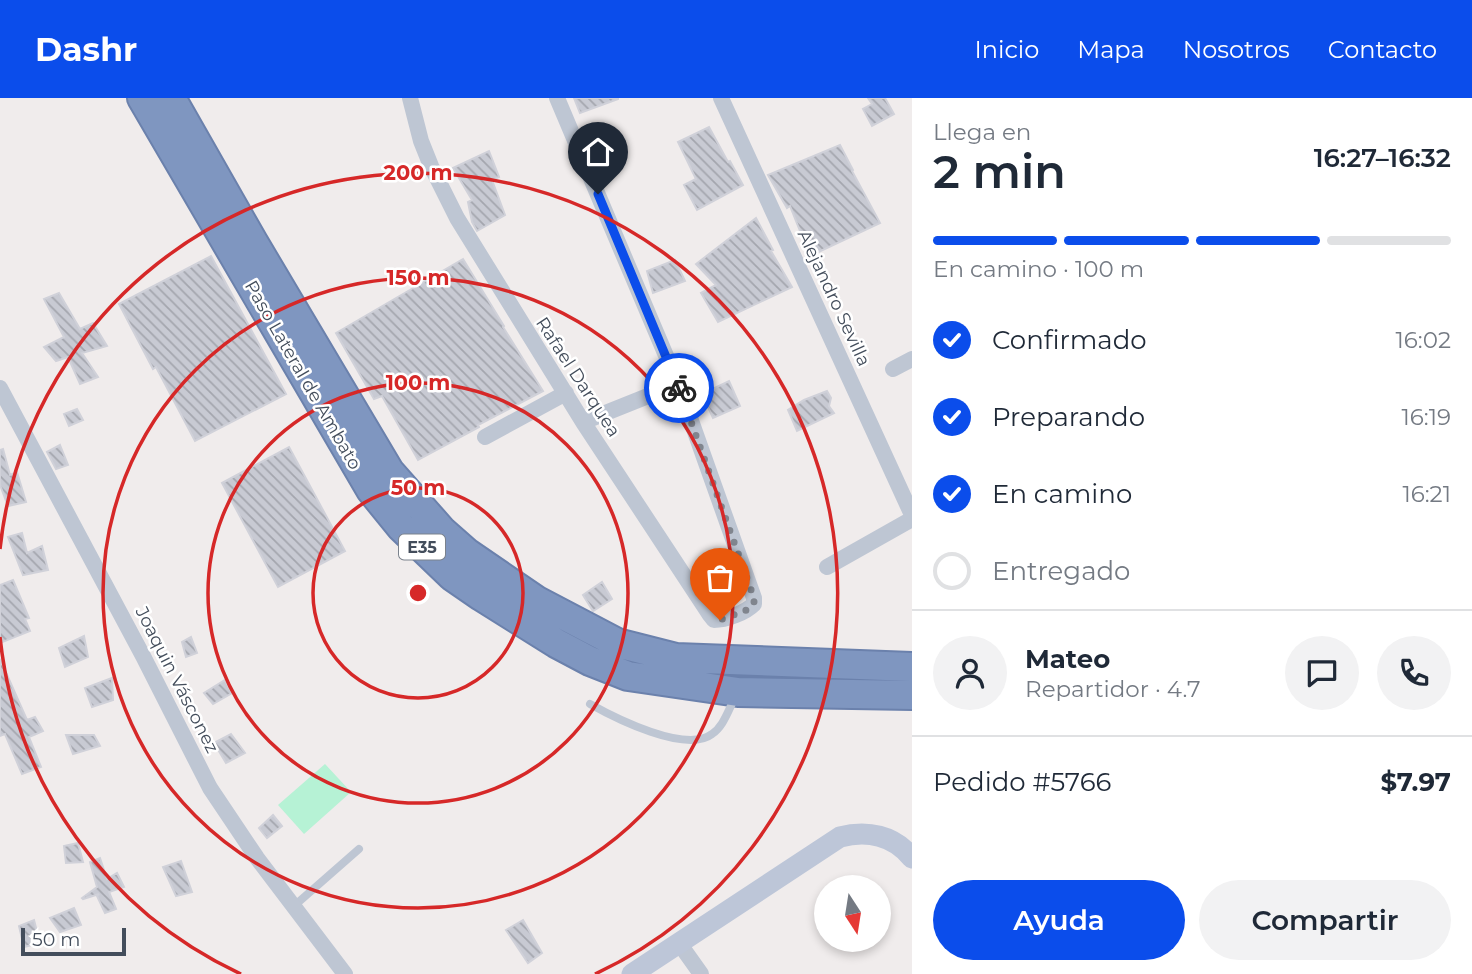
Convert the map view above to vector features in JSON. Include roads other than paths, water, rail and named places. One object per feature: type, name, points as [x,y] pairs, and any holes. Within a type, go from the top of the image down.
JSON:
[{"type":"highway","name":"Paso Lateral de Ambato","points":[[142,98],[171,115],[253,242],[389,471],[442,531],[467,553],[537,601],[617,643],[676,657],[912,667]]},
{"type":"highway","name":"Paso Lateral de Ambato","points":[[171,115],[371,490],[401,527],[452,576],[556,643],[590,661],[628,676],[738,692],[912,695]]},
{"type":"highway","points":[[843,695],[912,700]]},
{"type":"street","name":"Rafael Darquea","points":[[410,98],[430,166],[457,218],[583,422],[714,620],[720,620],[749,609],[754,604],[754,598],[678,384]]},
{"type":"street","points":[[557,98],[678,384],[583,422]]},
{"type":"street","name":"Alejandro Sevilla","points":[[721,98],[912,517]]},
{"type":"street","points":[[893,369],[912,359]]},
{"type":"street","name":"Joaquin Vásconez","points":[[0,388],[211,788],[257,858],[345,974]]},
{"type":"street","points":[[485,437],[566,393]]},
{"type":"street","points":[[827,567],[912,517]]},
{"type":"street","points":[[632,974],[840,837],[854,833],[889,839],[903,846],[912,858]]},
{"type":"street","points":[[679,943],[701,974]]},
{"type":"lane","points":[[590,704],[618,719],[657,734],[693,741],[710,737],[721,727],[738,692]]},
{"type":"lane","points":[[294,906],[359,849]]}]
